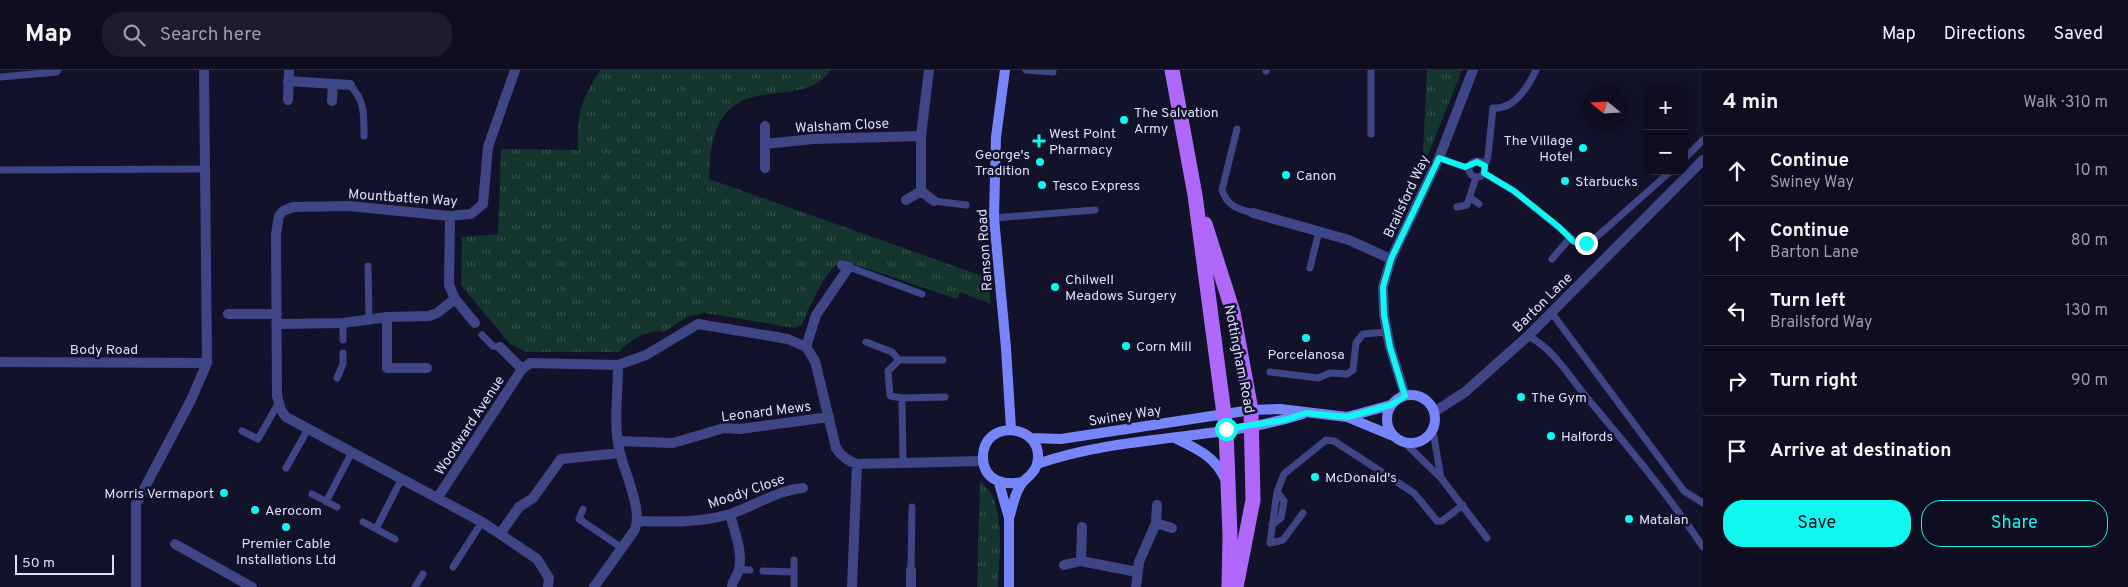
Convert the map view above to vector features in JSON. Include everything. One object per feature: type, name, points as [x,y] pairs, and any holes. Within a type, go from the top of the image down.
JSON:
[{"type":"main road","name":"Nottingham Road","points":[[1172,70],[1195,195],[1225,422],[1229,587]]},
{"type":"main road","name":"Nottingham Road","points":[[1195,195],[1233,312],[1251,410],[1253,500],[1236,587]]},
{"type":"street","points":[[136,587],[136,504],[191,400],[207,363],[204,70]]},
{"type":"street","points":[[288,100],[289,70]]},
{"type":"street","name":"Mountbatten Way","points":[[278,404],[276,225],[279,216],[288,208],[349,206],[450,216],[472,214],[483,204],[488,147],[514,70]]},
{"type":"street","points":[[921,191],[921,136],[929,70]]},
{"type":"street","name":"Ranson Road","points":[[1005,70],[996,137],[994,218],[1006,348],[1011,429]]},
{"type":"street","name":"Brailsford Way","points":[[1405,396],[1387,332],[1383,287],[1391,259],[1439,158],[1473,70]]},
{"type":"street","points":[[288,81],[350,85]]},
{"type":"street","points":[[332,102],[333,84]]},
{"type":"street","points":[[765,126],[765,168]]},
{"type":"street","name":"Walsham Close","points":[[765,144],[813,138],[921,136]]},
{"type":"street","name":"Barton Lane","points":[[1434,412],[1464,392],[1528,336],[1703,160]]},
{"type":"street","points":[[906,200],[921,191]]},
{"type":"street","points":[[921,191],[934,201]]},
{"type":"street","points":[[1253,213],[1349,240],[1391,259]]},
{"type":"street","points":[[450,216],[449,285],[455,299],[475,323]]},
{"type":"street","points":[[845,266],[820,308],[806,346],[815,361],[839,453],[857,464],[983,461]]},
{"type":"street","points":[[228,314],[344,323],[387,317],[432,315],[455,299]]},
{"type":"street","points":[[387,317],[387,368],[428,368]]},
{"type":"street","name":"Woodward Avenue","points":[[438,497],[522,369],[530,363],[618,365],[646,355],[698,324],[788,339],[806,346]]},
{"type":"street","name":"Woodward Avenue","points":[[500,347],[522,369]]},
{"type":"street","name":"Body Road","points":[[0,362],[207,363]]},
{"type":"street","points":[[594,587],[634,531],[638,521],[618,441],[618,365]]},
{"type":"street","points":[[1251,410],[1280,409],[1347,417],[1394,436],[1405,443],[1422,441],[1432,431],[1435,424],[1434,412],[1428,402],[1419,396],[1405,396],[1391,405],[1347,417]]},
{"type":"street","points":[[278,404],[286,417],[438,497],[482,522],[537,559],[549,578],[548,587]]},
{"type":"street","points":[[1391,405],[1387,415],[1389,428],[1394,436]]},
{"type":"street","name":"Swiney Way","points":[[1037,464],[1080,451],[1175,438],[1225,422],[1251,410]]},
{"type":"street","points":[[1252,426],[1306,413]]},
{"type":"street","name":"Leonard Mews","points":[[618,441],[673,443],[724,428],[740,429],[829,416]]},
{"type":"street","name":"Swiney Way","points":[[1030,438],[1061,439],[1225,422],[1252,426]]},
{"type":"street","points":[[999,483],[1011,485],[1023,482],[1032,475],[1037,464],[1037,450],[1030,438],[1021,431],[1011,429],[999,432],[989,439],[984,449],[983,461],[986,470],[999,483],[1009,518],[1008,587]]},
{"type":"street","points":[[1175,438],[1206,453],[1216,463],[1228,487]]},
{"type":"street","points":[[500,534],[519,507],[533,498],[561,459],[620,453]]},
{"type":"street","points":[[852,587],[857,464]]},
{"type":"street","points":[[1009,518],[1023,482]]},
{"type":"street","name":"Moody Close","points":[[638,521],[703,520],[730,514],[782,492],[803,488]]},
{"type":"street","points":[[1136,587],[1137,572],[1156,524],[1156,505]]},
{"type":"street","points":[[730,514],[740,553],[739,570],[732,581],[732,587]]},
{"type":"street","points":[[1156,524],[1172,528]]},
{"type":"street","points":[[1081,561],[1082,527]]},
{"type":"street","points":[[176,544],[252,587]]},
{"type":"street","points":[[1064,564],[1081,561],[1137,572]]},
{"type":"street","points":[[910,587],[911,570]]},
{"type":"lane","points":[[0,77],[58,70]]},
{"type":"lane","points":[[1026,70],[1053,72]]},
{"type":"lane","points":[[1371,70],[1371,134]]},
{"type":"lane","points":[[1439,158],[1465,167],[1479,162],[1486,163],[1493,108],[1506,107],[1512,103],[1536,70]]},
{"type":"lane","points":[[350,85],[357,93],[364,108],[364,136]]},
{"type":"lane","points":[[1237,129],[1222,190],[1225,198],[1235,208],[1253,213]]},
{"type":"lane","points":[[1688,155],[1703,140]]},
{"type":"lane","points":[[1479,162],[1485,166],[1484,173]]},
{"type":"lane","points":[[1471,165],[1470,172],[1476,177]]},
{"type":"lane","points":[[0,170],[205,169]]},
{"type":"lane","points":[[1457,207],[1467,205],[1476,177],[1484,173]]},
{"type":"lane","points":[[1484,173],[1514,191],[1579,244],[1592,241],[1666,175]]},
{"type":"lane","points":[[1470,197],[1479,204]]},
{"type":"lane","points":[[934,201],[966,204]]},
{"type":"lane","points":[[994,218],[1095,210]]},
{"type":"lane","points":[[1310,268],[1319,231]]},
{"type":"lane","points":[[1552,259],[1570,238]]},
{"type":"lane","points":[[368,266],[369,321]]},
{"type":"lane","points":[[845,266],[922,294]]},
{"type":"lane","points":[[1551,312],[1684,491],[1703,503]]},
{"type":"lane","points":[[343,340],[344,323]]},
{"type":"lane","points":[[1270,372],[1318,378],[1330,373],[1347,374],[1353,370],[1356,343],[1363,334],[1387,332]]},
{"type":"lane","points":[[482,335],[493,346],[500,347]]},
{"type":"lane","points":[[1528,336],[1537,340],[1557,361],[1674,506],[1703,547]]},
{"type":"lane","points":[[866,342],[892,352],[899,360]]},
{"type":"lane","points":[[337,378],[343,364],[343,353]]},
{"type":"lane","points":[[943,360],[899,360],[888,370],[890,396],[902,398],[945,397]]},
{"type":"lane","points":[[902,398],[904,463]]},
{"type":"lane","points":[[242,431],[258,439],[278,404]]},
{"type":"lane","points":[[286,468],[308,429]]},
{"type":"lane","points":[[1432,431],[1441,478]]},
{"type":"lane","points":[[1303,513],[1283,540],[1270,543],[1277,492],[1284,474],[1326,440],[1334,441],[1398,481],[1414,493],[1437,522],[1442,521],[1463,505]]},
{"type":"lane","points":[[1405,443],[1441,478],[1487,538]]},
{"type":"lane","points":[[326,502],[352,452]]},
{"type":"lane","points":[[376,529],[402,478]]},
{"type":"lane","points":[[312,494],[336,507]]},
{"type":"lane","points":[[911,570],[912,507]]},
{"type":"lane","points":[[583,509],[579,519],[622,548]]},
{"type":"lane","points":[[362,522],[395,539]]},
{"type":"lane","points":[[453,567],[482,522]]},
{"type":"lane","points":[[794,560],[794,587]]},
{"type":"lane","points":[[739,570],[750,570]]},
{"type":"lane","points":[[763,571],[794,572]]},
{"type":"lane","points":[[416,587],[423,574]]},
{"type":"green space","points":[[600,70],[831,70],[819,82],[804,89],[752,97],[736,104],[723,117],[714,137],[709,179],[988,278],[991,304],[960,292],[957,299],[841,260],[834,266],[823,282],[802,325],[795,328],[705,313],[689,316],[664,332],[652,332],[640,336],[619,352],[526,352],[510,344],[461,285],[462,237],[498,234],[501,149],[578,150],[578,125],[581,108]]},
{"type":"green space","points":[[1427,70],[1462,70],[1422,170]]},
{"type":"green space","points":[[980,480],[989,490],[995,502],[999,521],[998,587],[977,587]]},
{"type":"place","name":"The Salvation Army","points":[[1124,120]]},
{"type":"place","name":"West Point Pharmacy","points":[[1039,141]]},
{"type":"place","name":"The Village Hotel","points":[[1583,148]]},
{"type":"place","name":"George's Tradition","points":[[1040,162]]},
{"type":"place","name":"Canon","points":[[1286,175]]},
{"type":"place","name":"Starbucks","points":[[1565,181]]},
{"type":"place","name":"Tesco Express","points":[[1042,185]]},
{"type":"place","name":"Chilwell Meadows Surgery","points":[[1055,287]]},
{"type":"place","name":"Porcelanosa","points":[[1306,338]]},
{"type":"place","name":"Corn Mill","points":[[1126,346]]},
{"type":"place","name":"The Gym","points":[[1521,397]]},
{"type":"place","name":"Halfords","points":[[1551,436]]},
{"type":"place","name":"McDonald's","points":[[1315,477]]},
{"type":"place","name":"Morris Vermaport","points":[[224,493]]},
{"type":"place","name":"Aerocom","points":[[255,510]]},
{"type":"place","name":"Matalan","points":[[1629,519]]},
{"type":"place","name":"Premier Cable Installations Ltd","points":[[286,527]]},
{"type":"route","points":[[1226,429],[1284,420],[1306,413],[1347,417],[1391,405],[1400,397],[1405,396],[1390,347],[1384,315],[1383,287],[1391,259],[1439,158],[1465,167],[1477,162],[1482,163],[1485,166],[1484,173],[1501,185],[1514,191],[1559,227],[1574,242],[1579,244],[1586,243]]}]
